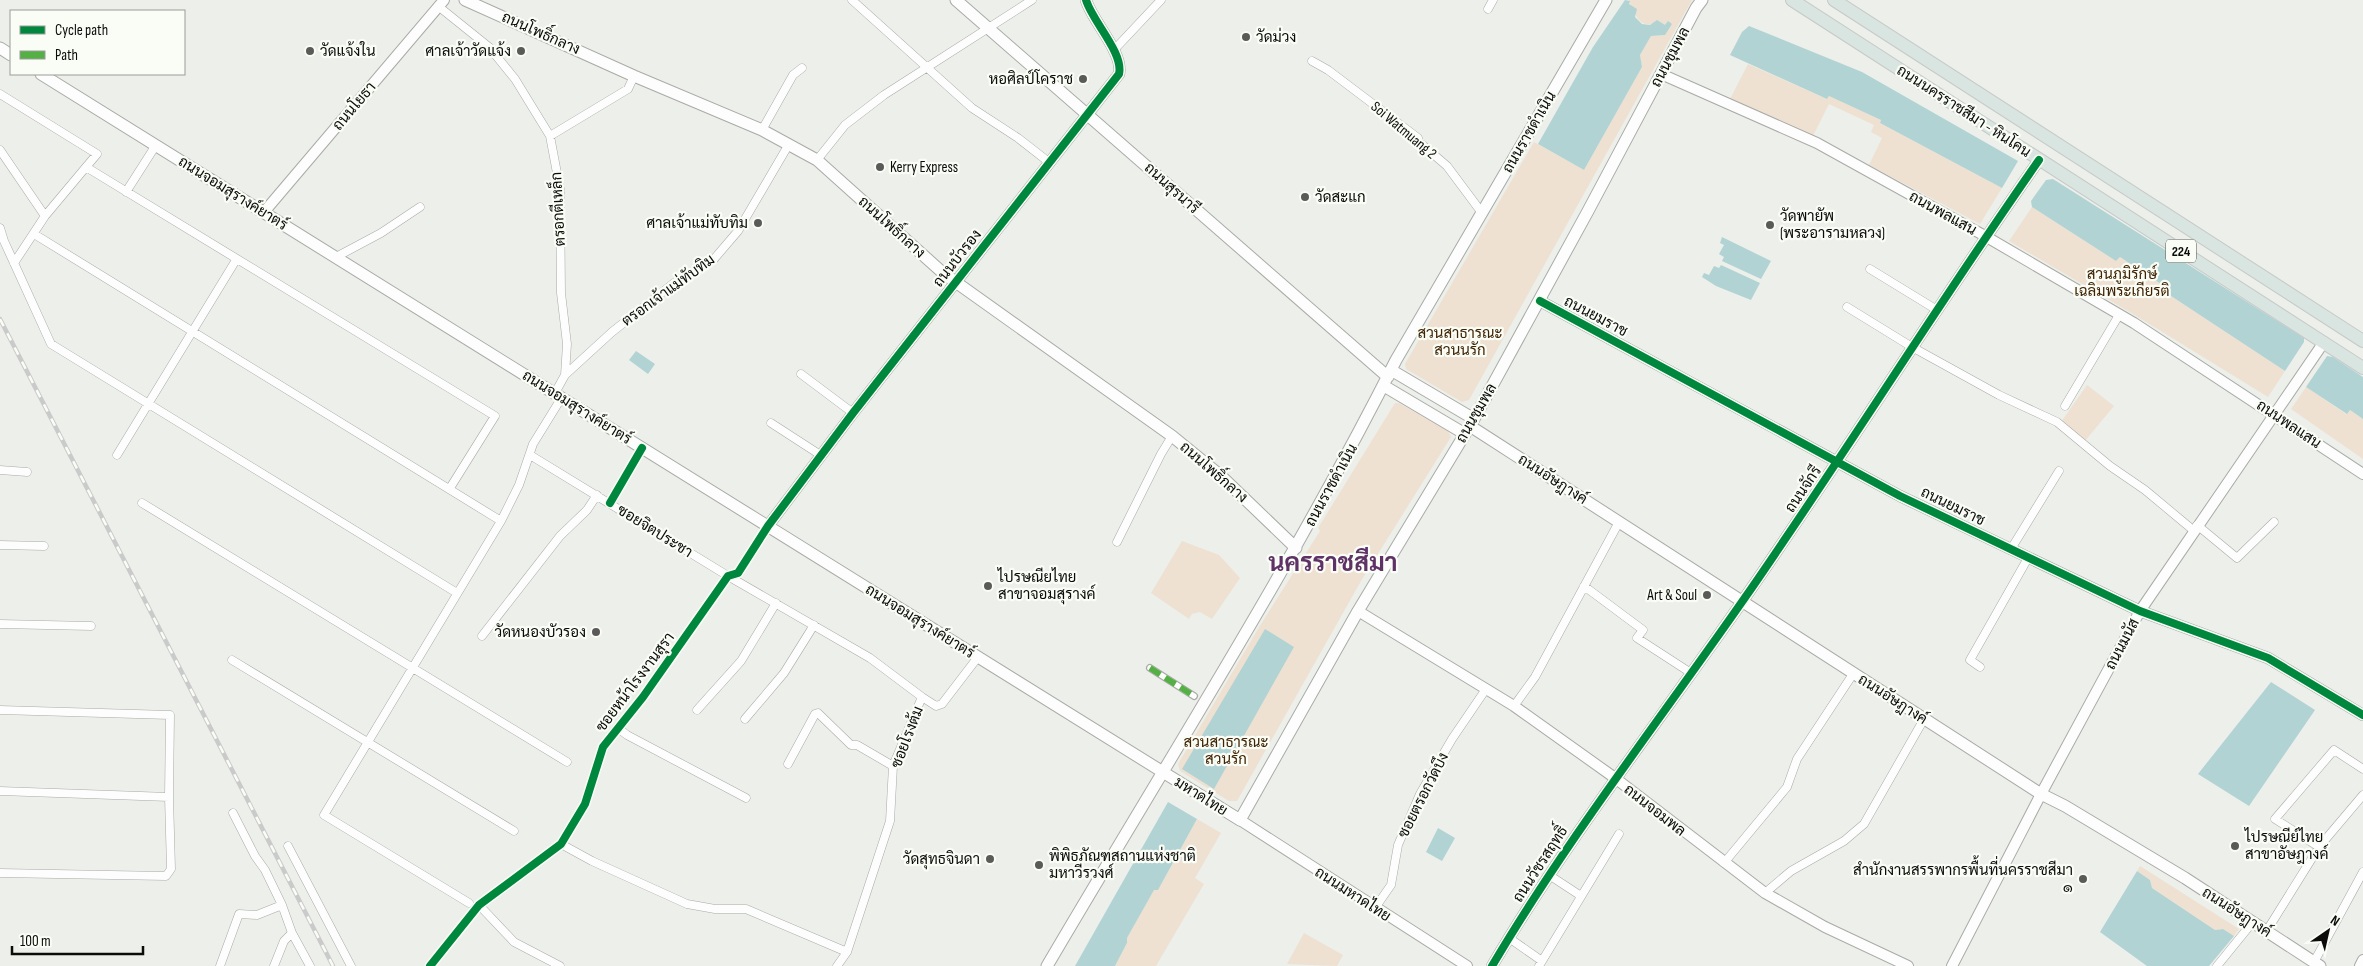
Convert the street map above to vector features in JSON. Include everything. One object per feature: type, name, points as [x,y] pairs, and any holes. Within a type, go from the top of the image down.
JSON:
[{"type":"main road","name":"ถนนโพธิ์กลาง","points":[[465,0],[634,76],[762,130],[817,160],[955,283],[1172,436],[1221,476],[1296,548]]},
{"type":"main road","name":"ถนนสุรนารี","points":[[956,0],[1089,114],[1291,294],[1388,377]]},
{"type":"main road","name":"ถนนราชดำเนิน","points":[[1047,966],[1296,548],[1388,377],[1606,0]]},
{"type":"main road","name":"ถนนนครราชสีมา - หินโคน","points":[[1792,0],[2363,368]]},
{"type":"main road","name":"ถนนนครราชสีมา - หินโคน","points":[[1834,0],[2363,341]]},
{"type":"main road","name":"ถนนชุมพล","points":[[1240,820],[1358,611],[1469,426],[1540,301],[1699,2]]},
{"type":"main road","name":"ถนนจอมสุรางค์ยาตร์","points":[[43,75],[1162,772]]},
{"type":"main road","points":[[2039,160],[2052,140]]},
{"type":"main road","points":[[2324,342],[2336,322]]},
{"type":"main road","points":[[1388,377],[1469,426]]},
{"type":"main road","points":[[1388,377],[1469,426]]},
{"type":"main road","name":"ถนนอัษฎางค์","points":[[1469,426],[2040,794],[2065,806],[2126,842],[2317,964]]},
{"type":"main road","name":"มหาดไทย","points":[[1162,772],[1240,820]]},
{"type":"street","points":[[852,0],[972,108],[1018,138],[1050,163]]},
{"type":"street","points":[[817,160],[845,125],[926,67],[1032,0]]},
{"type":"street","name":"ถนนบัวรอง","points":[[768,526],[1119,74],[1120,62],[1086,0]]},
{"type":"street","points":[[1113,51],[1161,0]]},
{"type":"street","points":[[1488,10],[1493,0]]},
{"type":"street","name":"ตรอกตีเหล็ก","points":[[441,3],[489,47],[516,79],[550,136],[560,189],[561,293],[567,344],[565,375],[558,395],[533,444],[519,485],[501,521],[324,815],[470,903]]},
{"type":"street","name":"ถนนโยธา","points":[[264,212],[441,3]]},
{"type":"street","name":"Soi Watmuang 2","points":[[1312,61],[1328,70],[1418,138],[1419,142],[1447,166],[1482,213]]},
{"type":"street","points":[[762,130],[793,75],[802,68]]},
{"type":"street","name":"ถนนพลแสน","points":[[1661,74],[1817,143],[1985,236],[2119,315],[2274,414],[2363,474]]},
{"type":"street","points":[[550,136],[628,88],[634,76]]},
{"type":"street","points":[[0,94],[97,154],[45,216],[14,263]]},
{"type":"street","name":"ตรอกเจ้าแม่ทับทิม","points":[[565,375],[612,332],[674,283],[714,259],[738,231],[789,144]]},
{"type":"street","points":[[126,192],[156,145]]},
{"type":"street","points":[[0,150],[45,216]]},
{"type":"street","name":"ถนนจักรี","points":[[1615,778],[1743,601],[1837,463],[1985,236],[2039,160]]},
{"type":"street","points":[[86,167],[495,416],[450,488]]},
{"type":"street","points":[[336,257],[381,233],[420,207]]},
{"type":"street","points":[[0,228],[51,344],[457,593]]},
{"type":"street","points":[[34,234],[501,521]]},
{"type":"street","points":[[118,456],[150,406],[236,260]]},
{"type":"street","points":[[1870,269],[1937,310]]},
{"type":"street","name":"ถนนยมราช","points":[[1540,301],[1837,463],[2028,558],[2140,611],[2268,658],[2363,715]]},
{"type":"street","points":[[1847,307],[1912,347],[1999,395],[2057,422],[2110,466],[2237,558],[2274,522]]},
{"type":"street","points":[[2065,406],[2119,315]]},
{"type":"street","name":"ถนนมนัส","points":[[1952,966],[2040,794],[2140,611],[2324,342]]},
{"type":"street","points":[[801,374],[854,413]]},
{"type":"street","points":[[771,423],[822,456]]},
{"type":"street","points":[[1118,542],[1161,454],[1172,436]]},
{"type":"street","points":[[610,503],[642,448]]},
{"type":"street","name":"ซอยจิตประชา","points":[[530,455],[728,576]]},
{"type":"street","points":[[0,470],[27,472]]},
{"type":"street","points":[[2011,549],[2059,471]]},
{"type":"street","points":[[482,636],[560,536],[587,510],[597,495]]},
{"type":"street","points":[[142,503],[567,762]]},
{"type":"street","points":[[1514,706],[1535,676],[1619,522]]},
{"type":"street","name":"ซอยหน้าโรงงานสุรา","points":[[430,966],[479,905],[560,844],[585,804],[603,747],[649,689],[728,576],[738,573],[768,526]]},
{"type":"street","points":[[0,545],[44,546]]},
{"type":"street","points":[[1980,667],[1970,660],[2028,558]]},
{"type":"street","name":"ซอยโรงต้ม","points":[[728,576],[870,658],[922,696],[893,766],[890,821],[847,952],[837,966]]},
{"type":"street","points":[[1584,586],[1643,630],[1636,638],[1691,673]]},
{"type":"street","points":[[697,710],[741,661],[776,603]]},
{"type":"street","name":"ถนนจอมพล","points":[[1358,611],[1514,706],[1615,778],[1765,893],[1825,927],[1908,966]]},
{"type":"street","points":[[0,624],[91,626]]},
{"type":"street","points":[[745,719],[784,673],[814,624]]},
{"type":"street","points":[[922,696],[936,706],[942,704],[978,657]]},
{"type":"street","points":[[232,660],[514,831]]},
{"type":"street","points":[[1150,668],[1194,696]]},
{"type":"street","points":[[1724,863],[1787,787],[1797,759],[1853,674]]},
{"type":"street","name":"ซอยตรอกวัดบึง","points":[[1375,908],[1391,885],[1398,845],[1420,794],[1452,739],[1486,689]]},
{"type":"street","points":[[0,710],[170,715],[169,797],[171,869],[166,876],[0,873]]},
{"type":"street","points":[[788,764],[815,714],[818,713],[852,745],[857,745],[893,766]]},
{"type":"street","points":[[1765,893],[1791,871],[1844,840],[1864,824],[1924,719]]},
{"type":"street","points":[[618,728],[746,798]]},
{"type":"street","points":[[2319,847],[2275,819],[2334,750],[2363,769]]},
{"type":"street","name":"ถนนวัชรสฤทธิ์","points":[[1492,966],[1549,875],[1615,778]]},
{"type":"street","points":[[0,791],[169,797]]},
{"type":"street","points":[[2266,932],[2319,847],[2363,795]]},
{"type":"street","points":[[233,813],[254,856],[270,878],[292,933],[310,966]]},
{"type":"street","name":"ถนนมหาดไทย","points":[[1240,820],[1466,966]]},
{"type":"street","points":[[1509,938],[1541,963],[1619,834]]},
{"type":"street","points":[[560,844],[592,861],[687,904],[715,910],[746,909],[847,952]]},
{"type":"street","points":[[288,846],[351,966]]},
{"type":"street","points":[[2317,964],[2363,872]]},
{"type":"street","points":[[1549,875],[1581,896]]},
{"type":"street","points":[[220,966],[239,914],[256,915],[282,905]]},
{"type":"street","points":[[479,905],[514,942],[560,966]]},
{"type":"street","points":[[2217,966],[2252,923]]},
{"type":"street","points":[[274,966],[284,941],[292,933]]},
{"type":"street","points":[[2360,966],[2363,960]]},
{"type":"green space","name":"สวนสาธารณะ สวนนรัก","points":[[1629,0],[1692,0],[1469,400],[1462,402],[1406,369],[1405,364],[1534,142],[1584,170],[1642,67],[1640,55],[1651,36],[1665,35],[1666,25],[1648,24],[1640,21]]},
{"type":"green space","points":[[1748,64],[1827,99],[1829,96],[1881,120],[1880,123],[2002,188],[1980,224],[1869,165],[1882,138],[1871,132],[1874,125],[1829,104],[1813,136],[1730,99]]},
{"type":"green space","name":"สวนภูมิรักษ์ เฉลิมพระเกียรติ","points":[[2032,207],[2116,261],[2120,257],[2170,290],[2168,294],[2285,371],[2268,397],[2009,241]]},
{"type":"green space","points":[[2087,385],[2114,406],[2085,441],[2061,422]]},
{"type":"green space","points":[[2306,387],[2346,414],[2350,410],[2363,419],[2363,459],[2291,409]]},
{"type":"green space","name":"สวนสาธารณะ สวนรัก","points":[[1395,403],[1399,403],[1448,431],[1451,437],[1361,581],[1237,801],[1229,801],[1180,771],[1178,764],[1261,624],[1320,531],[1318,528]]},
{"type":"green space","points":[[1182,541],[1219,555],[1240,578],[1212,619],[1200,612],[1192,614],[1189,619],[1151,593]]},
{"type":"green space","points":[[1197,819],[1221,833],[1195,878],[1204,884],[1156,966],[1115,966],[1127,943],[1127,938],[1154,889],[1158,890]]},
{"type":"green space","points":[[2140,866],[2239,929],[2234,936],[2223,929],[2215,930],[2152,888],[2150,880],[2137,871]]},
{"type":"green space","points":[[1304,933],[1343,955],[1337,966],[1287,964]]},
{"type":"water","points":[[1625,0],[1630,1],[1629,4],[1637,9],[1635,17],[1642,24],[1650,25],[1657,20],[1665,25],[1668,21],[1672,24],[1665,35],[1651,36],[1640,55],[1642,67],[1584,170],[1538,144],[1593,47]]},
{"type":"water","points":[[1749,26],[1862,72],[2018,161],[2002,188],[1880,123],[1881,120],[1829,96],[1827,99],[1730,55],[1742,32]]},
{"type":"water","points":[[2053,179],[2304,338],[2304,342],[2285,371],[2168,294],[2170,290],[2120,257],[2116,261],[2032,207],[2031,201],[2046,180]]},
{"type":"water","points":[[1722,237],[1771,261],[1761,279],[1722,261],[1724,257],[1719,254],[1724,245],[1720,243]]},
{"type":"water","points":[[1721,265],[1760,283],[1751,300],[1716,286],[1702,277],[1704,273],[1709,275],[1714,266],[1719,268]]},
{"type":"water","points":[[636,351],[655,364],[648,374],[629,360]]},
{"type":"water","points":[[2327,356],[2333,357],[2363,377],[2363,419],[2350,410],[2347,414],[2306,387]]},
{"type":"water","points":[[1265,629],[1294,647],[1214,789],[1182,769]]},
{"type":"water","points":[[2271,682],[2315,710],[2249,806],[2198,774]]},
{"type":"water","points":[[1168,802],[1197,819],[1158,890],[1154,890],[1127,938],[1127,943],[1115,966],[1075,966]]},
{"type":"water","points":[[1438,828],[1455,838],[1442,861],[1426,852]]},
{"type":"water","points":[[2137,871],[2150,880],[2152,888],[2215,930],[2223,929],[2234,936],[2209,966],[2147,966],[2100,932]]},
{"type":"railway","points":[[0,319],[333,966]]},
{"type":"marked path","points":[[1150,668],[1194,696]]},
{"type":"cycle path","points":[[430,966],[479,905],[561,844],[585,804],[603,747],[643,697],[728,576],[738,573],[768,526],[853,413],[1119,74],[1117,57],[1086,0]]},
{"type":"cycle path","points":[[1492,966],[1551,872],[1782,544],[1964,269],[2039,160]]},
{"type":"cycle path","points":[[1540,301],[1900,496],[2140,611],[2268,658],[2363,715]]},
{"type":"cycle path","points":[[610,503],[642,448]]},
{"type":"place","name":"วัดม่วง","points":[[1246,37]]},
{"type":"place","name":"วัดแจ้งใน","points":[[310,51]]},
{"type":"place","name":"ศาลเจ้าวัดแจ้ง","points":[[521,51]]},
{"type":"place","name":"หอศิลป์โคราช","points":[[1083,79]]},
{"type":"place","name":"Kerry Express","points":[[880,167]]},
{"type":"place","name":"วัดสะแก","points":[[1305,197]]},
{"type":"place","name":"ศาลเจ้าแม่ทับทิม","points":[[758,223]]},
{"type":"place","name":"วัดพายัพ (พระอารามหลวง)","points":[[1770,225]]},
{"type":"place","name":"ไปรษณียไทย สาขาจอมสุรางค์","points":[[988,586]]},
{"type":"place","name":"Art & Soul","points":[[1707,595]]},
{"type":"place","name":"วัดหนองบัวรอง","points":[[596,632]]},
{"type":"place","name":"ไปรษณีย์ไทย สาขาอัษฎางค์","points":[[2235,846]]},
{"type":"place","name":"วัดสุทธจินดา","points":[[990,859]]},
{"type":"place","name":"พิพิธภัณฑสถานแห่งชาติ มหาวีรวงศ์","points":[[1039,865]]},
{"type":"place","name":"สำนักงานสรรพากรพื้นที่นครราชสีมา ๑","points":[[2083,879]]},
{"type":"district","name":"นครราชสีมา","points":[[1333,562]]}]
